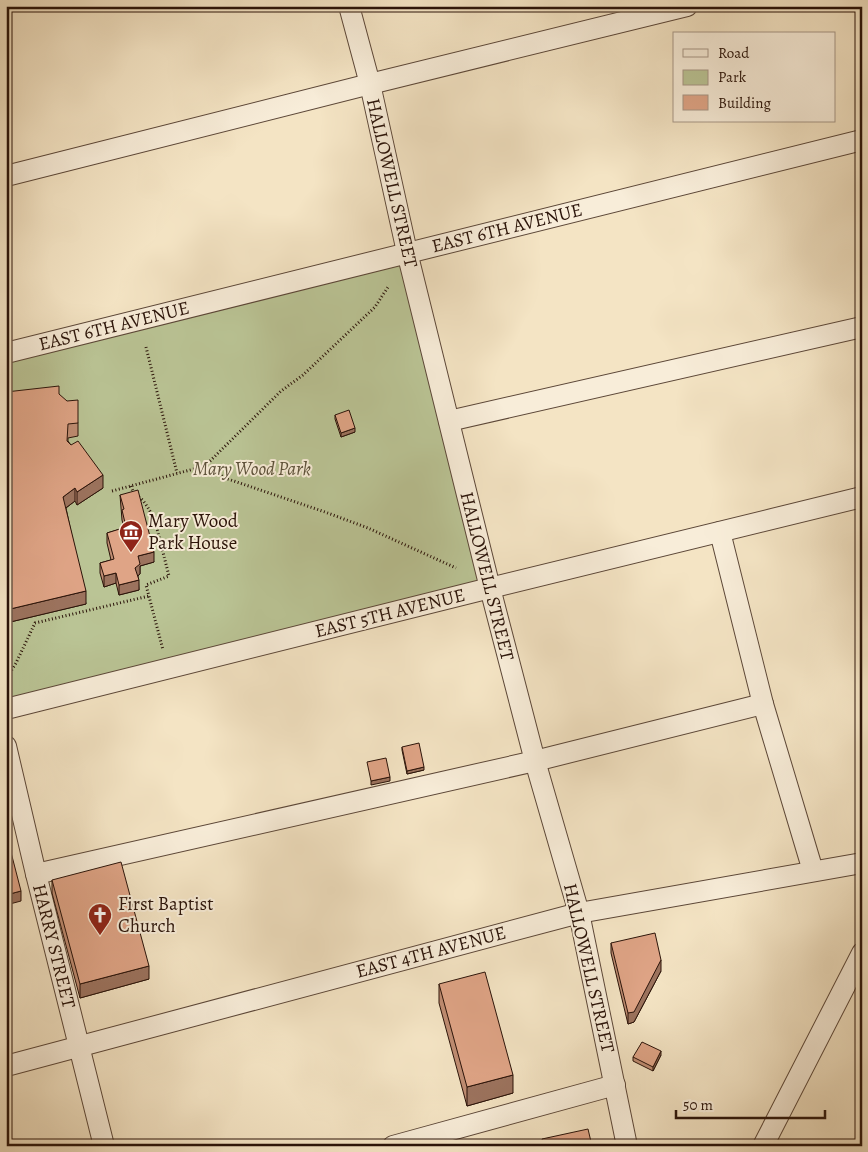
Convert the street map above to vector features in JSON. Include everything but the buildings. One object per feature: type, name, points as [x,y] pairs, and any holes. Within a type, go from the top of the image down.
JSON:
[{"type":"street","name":"HALLOWELL STREET","points":[[349,6],[370,84],[407,252],[490,588],[534,761],[579,913],[627,1146]]},
{"type":"street","points":[[6,176],[687,6]]},
{"type":"street","name":"EAST 6TH AVENUE","points":[[6,353],[862,140]]},
{"type":"street","points":[[449,421],[862,327]]},
{"type":"street","name":"EAST 5TH AVENUE","points":[[6,709],[862,497]]},
{"type":"street","points":[[720,532],[763,704],[813,871]]},
{"type":"street","points":[[36,874],[534,761],[763,704]]},
{"type":"street","name":"HARRY STREET","points":[[6,746],[104,1146]]},
{"type":"street","name":"EAST 4TH AVENUE","points":[[6,1066],[579,913],[862,863]]},
{"type":"street","points":[[763,1146],[862,953]]},
{"type":"street","points":[[393,1146],[615,1086]]},
{"type":"path","points":[[112,491],[205,466],[281,392],[303,375],[375,307],[388,287]]},
{"type":"path","points":[[146,347],[177,473]]},
{"type":"path","points":[[205,466],[225,478],[325,512],[456,568]]},
{"type":"path","points":[[131,486],[134,495],[144,501],[154,517],[170,576],[146,585],[168,669]]},
{"type":"path","points":[[6,679],[36,623],[149,596]]},
{"type":"green space","name":"Mary Wood Park","points":[[407,252],[490,588],[6,709],[6,353]]},
{"type":"place","name":"Mary Wood Park House","points":[[131,553]]},
{"type":"place","name":"First Baptist Church","points":[[100,936]]}]
